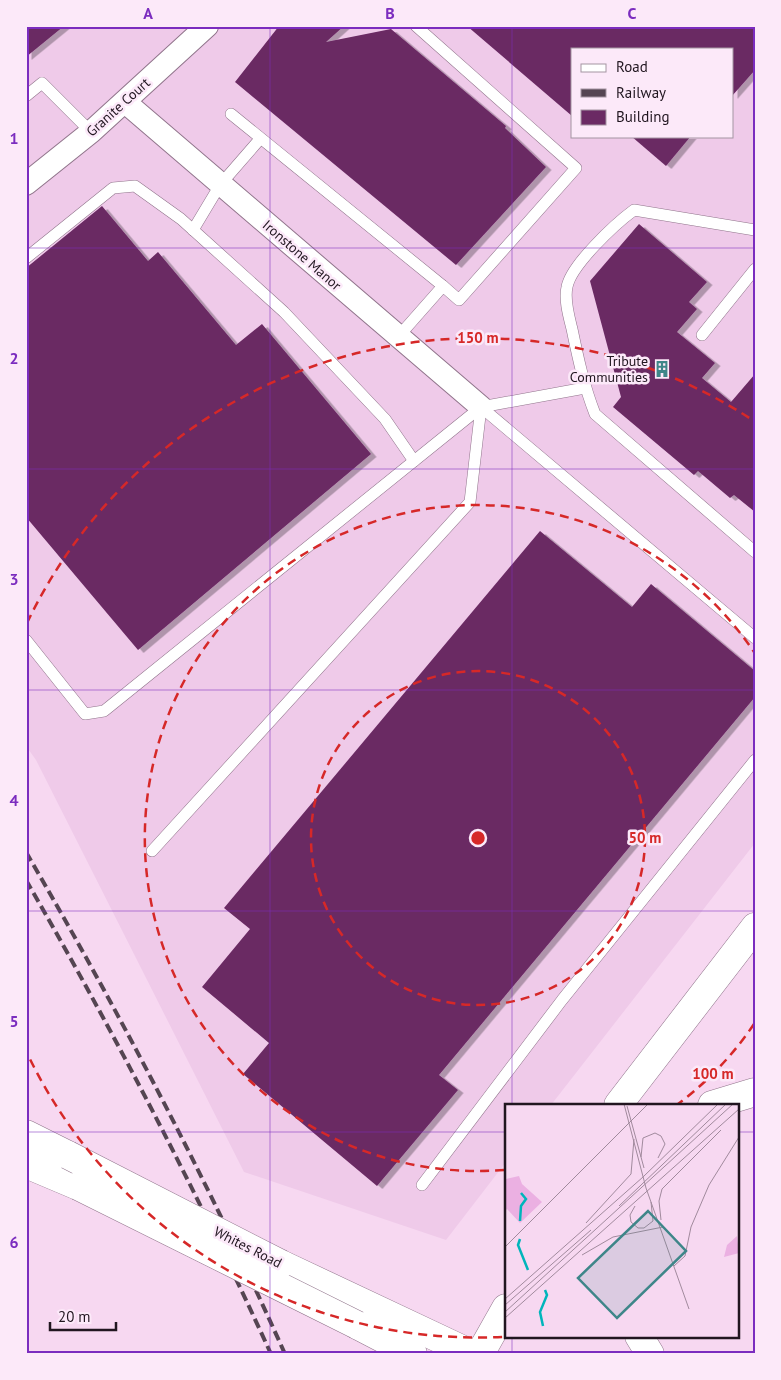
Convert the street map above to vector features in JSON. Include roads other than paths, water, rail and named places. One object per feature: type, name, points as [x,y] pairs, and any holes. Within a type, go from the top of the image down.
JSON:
[{"type":"main road","points":[[619,1104],[755,927]]},
{"type":"main road","points":[[715,1104],[755,1092]]},
{"type":"main road","name":"Whites Road","points":[[26,1134],[351,1297],[472,1354]]},
{"type":"main road","name":"Whites Road","points":[[26,1164],[78,1186],[413,1354]]},
{"type":"main road","points":[[480,1354],[505,1310]]},
{"type":"main road","points":[[640,1338],[650,1354]]},
{"type":"street","name":"Granite Court","points":[[26,184],[91,132],[207,26]]},
{"type":"street","name":"Ironstone Manor","points":[[125,102],[481,407]]},
{"type":"lane","points":[[231,114],[458,300],[576,168],[416,26]]},
{"type":"lane","points":[[26,96],[42,83],[91,132]]},
{"type":"lane","points":[[193,230],[220,185],[260,139]]},
{"type":"lane","points":[[26,258],[113,188],[134,186],[181,219],[290,319],[385,419],[414,461]]},
{"type":"lane","points":[[755,230],[634,210],[622,218],[579,264],[567,287],[568,310],[585,388],[594,414],[755,552]]},
{"type":"lane","points":[[702,335],[755,269]]},
{"type":"lane","points":[[398,337],[443,286]]},
{"type":"lane","points":[[26,640],[85,714],[104,712],[481,407],[585,388]]},
{"type":"lane","points":[[481,407],[755,638]]},
{"type":"lane","points":[[152,851],[470,502],[481,407]]},
{"type":"lane","points":[[422,1185],[562,1000],[755,760]]},
{"type":"railway","points":[[26,852],[96,975],[162,1100],[256,1290],[285,1354]]},
{"type":"railway","points":[[26,880],[154,1114],[214,1233],[271,1354]]},
{"type":"place","name":"Tribute Communities","points":[[662,369]]}]
